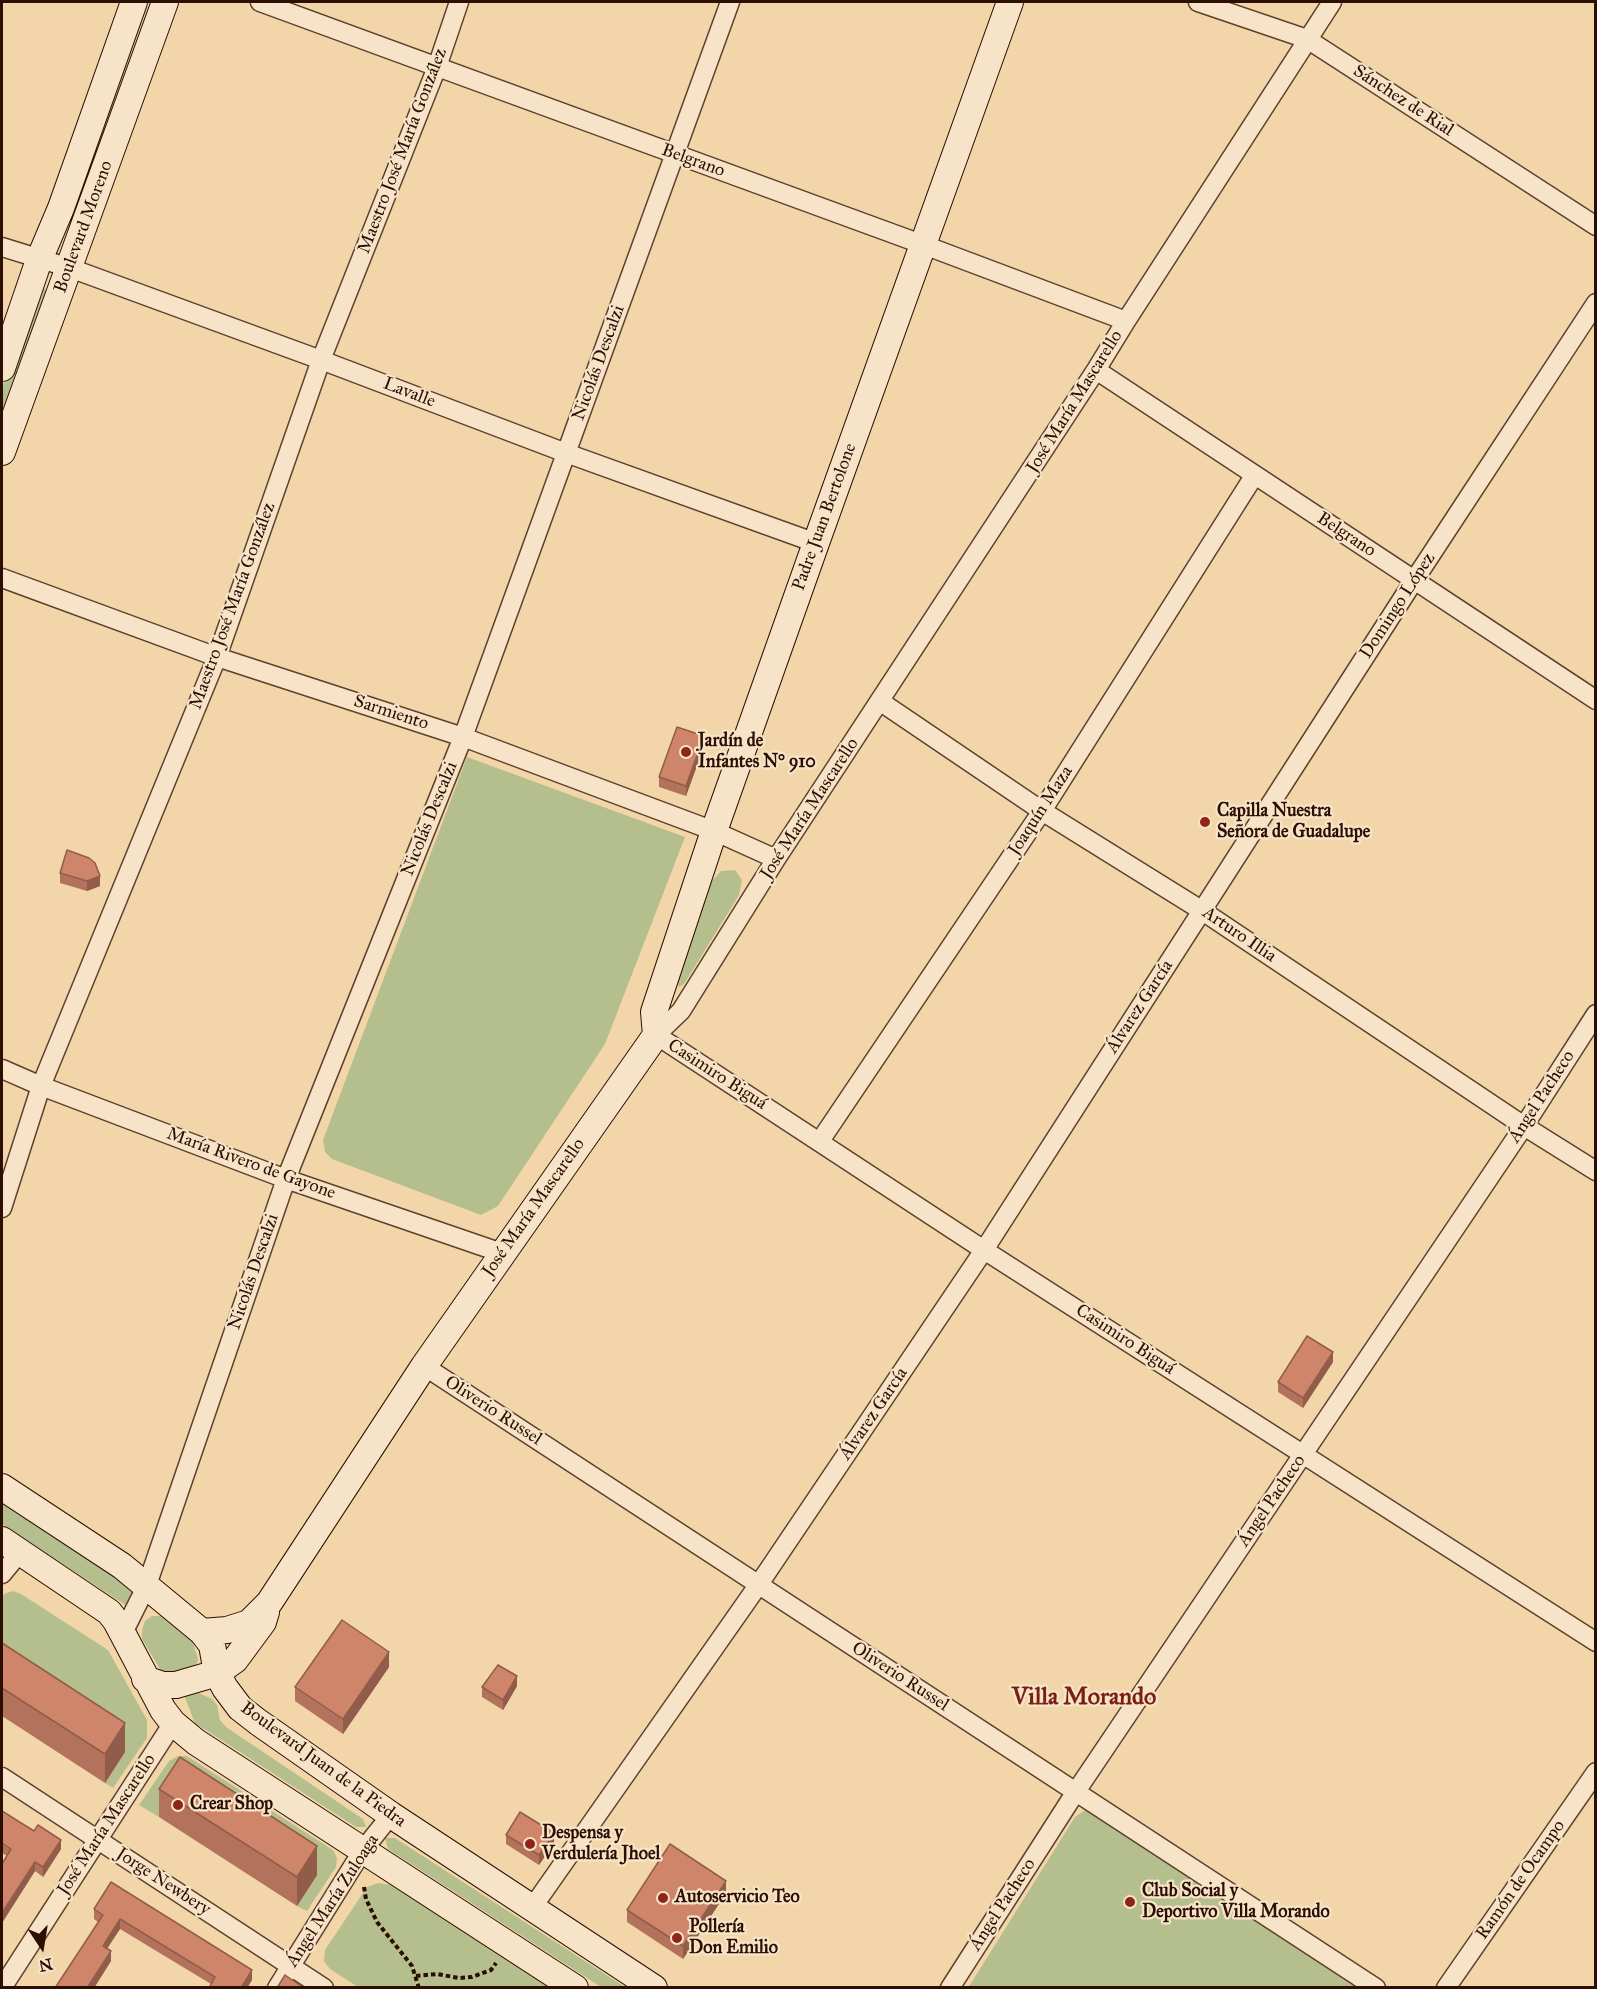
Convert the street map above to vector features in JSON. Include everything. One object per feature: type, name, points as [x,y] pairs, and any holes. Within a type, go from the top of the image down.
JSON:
[{"type":"main road","name":"Boulevard Moreno","points":[[2,368],[39,260],[61,208],[134,2]]},
{"type":"main road","name":"Boulevard Moreno","points":[[2,452],[165,2]]},
{"type":"main road","name":"Padre Juan Bertolone","points":[[656,1035],[654,1012],[714,831],[1010,2]]},
{"type":"main road","name":"José María Mascarello","points":[[269,1603],[424,1366],[656,1035]]},
{"type":"main road","name":"Boulevard Juan de la Piedra","points":[[2,1487],[122,1566],[202,1632],[212,1645],[217,1673],[240,1708],[391,1815],[654,1988]]},
{"type":"main road","points":[[11,1546],[109,1612],[123,1633],[145,1679],[173,1723],[196,1742],[575,1988]]},
{"type":"main road","points":[[202,1632],[228,1630],[249,1623],[269,1603]]},
{"type":"main road","points":[[145,1679],[163,1686],[177,1685],[217,1673],[235,1660],[263,1622],[269,1603]]},
{"type":"street","name":"Belgrano","points":[[260,2],[1126,321]]},
{"type":"street","name":"Maestro José María González","points":[[2,1208],[41,1086],[217,657],[321,360],[436,67],[459,2]]},
{"type":"street","name":"Nicolás Descalzi","points":[[123,1633],[147,1586],[286,1179],[463,737],[730,2]]},
{"type":"street","name":"Sánchez de Rial","points":[[1198,2],[1307,39],[1596,226]]},
{"type":"street","name":"José María Mascarello","points":[[656,1035],[681,1011],[776,860],[881,702],[1332,2]]},
{"type":"street","name":"Lavalle","points":[[2,247],[70,268],[566,453],[816,543]]},
{"type":"street","name":"Domingo López","points":[[1202,910],[1596,303]]},
{"type":"street","name":"Belgrano","points":[[1096,370],[1596,700]]},
{"type":"street","name":"Joaquín Maza","points":[[820,1141],[1042,811],[1254,476]]},
{"type":"street","name":"Sarmiento","points":[[2,578],[217,657],[463,737],[714,831],[776,860]]},
{"type":"street","name":"Arturo Illia","points":[[881,702],[1042,811],[1202,910],[1524,1126],[1596,1171]]},
{"type":"street","name":"Álvarez García","points":[[532,1908],[759,1584],[984,1250],[1202,910]]},
{"type":"street","name":"Ángel Pacheco","points":[[950,1988],[1075,1793],[1524,1126],[1596,1014]]},
{"type":"street","name":"Casimiro Biguá","points":[[656,1035],[984,1250],[1596,1642]]},
{"type":"street","name":"María Rivero de Gayone","points":[[2,1069],[286,1179],[502,1253]]},
{"type":"street","name":"Oliverio Russel","points":[[424,1366],[1376,1988]]},
{"type":"street","points":[[2,1574],[11,1546]]},
{"type":"street","name":"José María Mascarello","points":[[2,1988],[173,1723]]},
{"type":"street","name":"Ramón de Ocampo","points":[[1446,1988],[1596,1772]]},
{"type":"street","name":"Jorge Newbery","points":[[2,1777],[324,1988]]},
{"type":"street","name":"Ángel María Zuloaga","points":[[277,1988],[363,1850],[391,1815]]},
{"type":"path","points":[[363,1887],[366,1899],[378,1922],[406,1957],[416,1976],[418,1988]]},
{"type":"path","points":[[416,1976],[437,1974],[459,1978],[472,1977],[491,1970],[498,1960]]},
{"type":"green space","points":[[39,287],[50,291],[2,422],[2,389]]},
{"type":"green space","points":[[467,757],[685,837],[605,1044],[498,1206],[481,1215],[332,1159],[325,1152],[323,1140]]},
{"type":"green space","points":[[735,870],[742,880],[739,895],[684,984],[679,987],[677,980],[711,882],[721,871]]},
{"type":"green space","points":[[2,1500],[137,1588],[130,1608],[2,1524]]},
{"type":"green space","points":[[13,1591],[108,1650],[147,1720],[147,1738],[113,1788],[105,1783],[125,1752],[2,1671],[2,1597]]},
{"type":"green space","points":[[152,1616],[165,1616],[192,1640],[198,1659],[196,1667],[190,1673],[163,1674],[142,1639],[145,1621]]},
{"type":"green space","points":[[182,1690],[192,1690],[212,1699],[217,1705],[220,1720],[226,1727],[363,1819],[366,1827],[356,1827],[195,1723]]},
{"type":"green space","points":[[178,1756],[187,1756],[333,1850],[337,1858],[336,1867],[307,1911],[297,1906],[317,1874],[179,1786],[159,1817],[139,1805],[169,1761]]},
{"type":"green space","name":"Club Social y Deportivo Villa Morando","points":[[1088,1808],[1369,1988],[968,1988],[1075,1817]]},
{"type":"green space","points":[[385,1838],[395,1838],[625,1987],[601,1987],[388,1849]]},
{"type":"green space","points":[[378,1883],[391,1885],[552,1987],[358,1987],[330,1969],[324,1961],[325,1950],[367,1887]]},
{"type":"building","name":"Jardín de Infantes N° 910","points":[[677,727],[704,736],[686,786],[659,777]]},
{"type":"building","points":[[67,850],[89,858],[95,863],[100,876],[87,881],[60,873]]},
{"type":"building","points":[[1307,1336],[1333,1352],[1303,1398],[1278,1382]]},
{"type":"building","points":[[342,1620],[389,1652],[343,1719],[295,1687]]},
{"type":"building","points":[[2,1643],[125,1723],[105,1754],[2,1688]]},
{"type":"building","points":[[498,1665],[517,1676],[503,1700],[482,1687]]},
{"type":"building","points":[[180,1757],[317,1846],[297,1877],[159,1789]]},
{"type":"building","points":[[2,1811],[34,1831],[38,1825],[61,1840],[43,1867],[35,1862],[2,1913],[2,1864],[11,1849],[2,1843]]},
{"type":"building","points":[[520,1812],[554,1833],[539,1855],[506,1835]]},
{"type":"building","points":[[670,1844],[726,1881],[683,1946],[627,1910]]},
{"type":"building","points":[[111,1882],[252,1970],[241,1988],[209,1988],[215,1977],[120,1919],[103,1946],[111,1951],[87,1988],[55,1988],[103,1915],[94,1909]]},
{"type":"building","points":[[285,1975],[304,1988],[277,1988]]},
{"type":"place","name":"Jardín de Infantes N° 910","points":[[686,752]]},
{"type":"place","name":"Capilla Nuestra Señora de Guadalupe","points":[[1205,822]]},
{"type":"place","name":"Crear Shop","points":[[178,1805]]},
{"type":"place","name":"Despensa y Verdulería Jhoel","points":[[530,1844]]},
{"type":"place","name":"Autoservicio Teo","points":[[663,1898]]},
{"type":"place","name":"Club Social y Deportivo Villa Morando","points":[[1130,1902]]},
{"type":"place","name":"Pollería Don Emilio","points":[[677,1938]]},
{"type":"district","name":"Villa Morando","points":[[1084,1698]]}]
